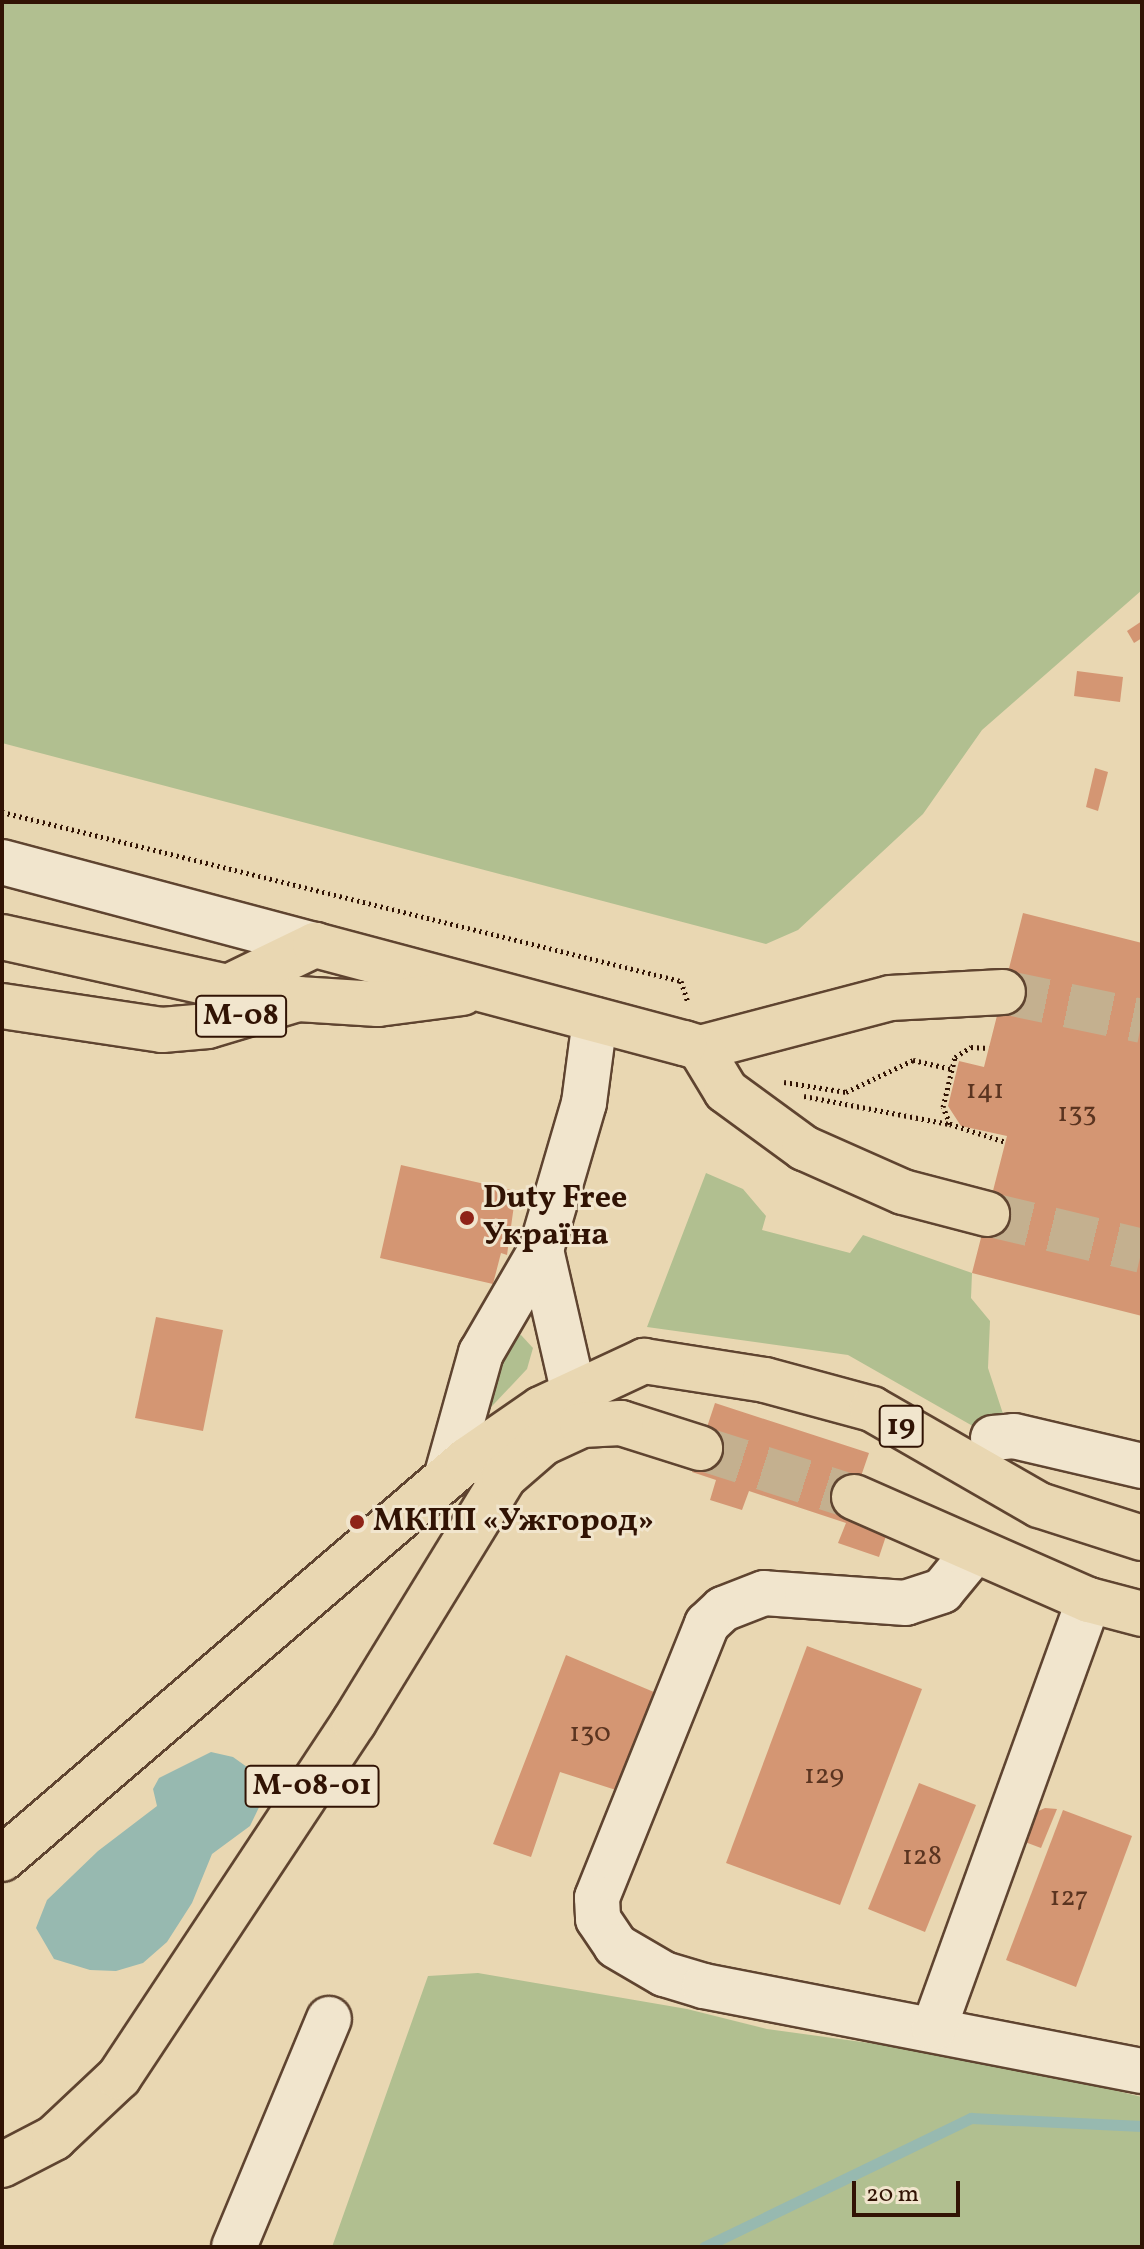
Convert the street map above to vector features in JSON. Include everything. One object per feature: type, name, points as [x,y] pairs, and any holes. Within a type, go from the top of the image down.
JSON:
[{"type":"main road","name":"М-08","points":[[2,937],[228,987],[315,945],[692,1046]]},
{"type":"main road","name":"М-08","points":[[2,1006],[162,1030],[208,1026],[298,999],[378,1004],[481,990]]},
{"type":"main road","points":[[987,1214],[903,1192],[804,1148],[726,1091],[692,1046],[890,998],[1003,992]]},
{"type":"main road","name":"19","points":[[574,1394],[644,1361],[765,1380],[872,1409],[1039,1505],[1142,1538]]},
{"type":"main road","points":[[2,1859],[446,1478],[541,1409],[574,1394]]},
{"type":"main road","name":"М-08-01","points":[[2,2165],[54,2138],[119,2077],[354,1722],[504,1477],[543,1443],[582,1425],[621,1423],[700,1448]]},
{"type":"main road","points":[[854,1497],[1089,1600],[1142,1614]]},
{"type":"street","points":[[2,862],[315,945]]},
{"type":"street","points":[[446,1478],[481,1353],[541,1250],[584,1103],[595,1020]]},
{"type":"street","points":[[541,1250],[574,1394]]},
{"type":"street","points":[[993,1438],[1014,1436],[1142,1466]]},
{"type":"street","points":[[974,1552],[942,1591],[906,1603],[764,1593],[715,1616],[696,1644],[597,1898],[598,1919],[616,1946],[664,1974],[704,1986],[934,2028],[1142,2071]]},
{"type":"street","points":[[934,2028],[1089,1600]]},
{"type":"street","points":[[234,2247],[329,2019]]},
{"type":"path","points":[[2,812],[681,981],[692,1046]]},
{"type":"path","points":[[950,1124],[943,1107],[952,1069],[960,1051],[989,1048]]},
{"type":"path","points":[[773,1080],[846,1092],[913,1060],[952,1069]]},
{"type":"path","points":[[774,1089],[950,1124],[1006,1142]]},
{"type":"green space","points":[[2,2],[1142,2],[1142,590],[982,730],[923,814],[798,930],[766,944],[2,743]]},
{"type":"green space","points":[[706,1173],[743,1189],[766,1216],[762,1230],[850,1253],[863,1235],[972,1273],[971,1298],[990,1321],[988,1368],[1007,1426],[985,1433],[848,1355],[647,1327]]},
{"type":"green space","points":[[521,1335],[533,1348],[527,1369],[477,1422],[494,1371],[514,1337]]},
{"type":"green space","points":[[478,1973],[687,2009],[767,2029],[986,2059],[1142,2097],[1142,2247],[332,2247],[428,1976]]},
{"type":"water","points":[[211,1752],[233,1757],[254,1772],[261,1782],[261,1803],[250,1826],[212,1854],[192,1903],[167,1942],[143,1963],[116,1971],[90,1970],[54,1959],[36,1928],[47,1900],[98,1851],[157,1806],[153,1789],[159,1778]]},
{"type":"building","points":[[1142,621],[1142,638],[1134,643],[1127,631]]},
{"type":"building","points":[[1077,671],[1123,677],[1120,702],[1074,696]]},
{"type":"building","points":[[1095,768],[1108,772],[1098,811],[1086,807]]},
{"type":"building","points":[[1023,913],[1142,943],[1142,1316],[972,1273],[1007,1136],[961,1126],[948,1106],[959,1061],[984,1067]]},
{"type":"building","points":[[401,1165],[516,1191],[507,1255],[501,1253],[493,1284],[380,1258]]},
{"type":"building","points":[[156,1317],[223,1330],[203,1431],[135,1418]]},
{"type":"building","points":[[715,1403],[869,1453],[846,1520],[887,1533],[879,1557],[838,1543],[846,1523],[749,1491],[742,1510],[710,1500],[716,1480],[692,1472]]},
{"type":"building","points":[[807,1646],[922,1689],[840,1905],[726,1863]]},
{"type":"building","points":[[566,1655],[661,1695],[619,1791],[560,1772],[531,1857],[493,1844]]},
{"type":"building","points":[[919,1783],[976,1805],[925,1932],[868,1909]]},
{"type":"building","points":[[1045,1808],[1057,1809],[1041,1848],[1017,1839],[1032,1814]]},
{"type":"building","points":[[1063,1810],[1132,1836],[1076,1987],[1006,1960]]},
{"type":"waterway","points":[[704,2247],[971,2118],[1142,2126]]},
{"type":"tunnel","points":[[1003,992],[1142,1021]]},
{"type":"tunnel","points":[[987,1214],[1142,1251]]},
{"type":"tunnel","points":[[700,1448],[854,1497]]},
{"type":"place","name":"Duty Free Україна","points":[[467,1218]]},
{"type":"place","name":"МКПП «Ужгород»","points":[[357,1522]]}]
